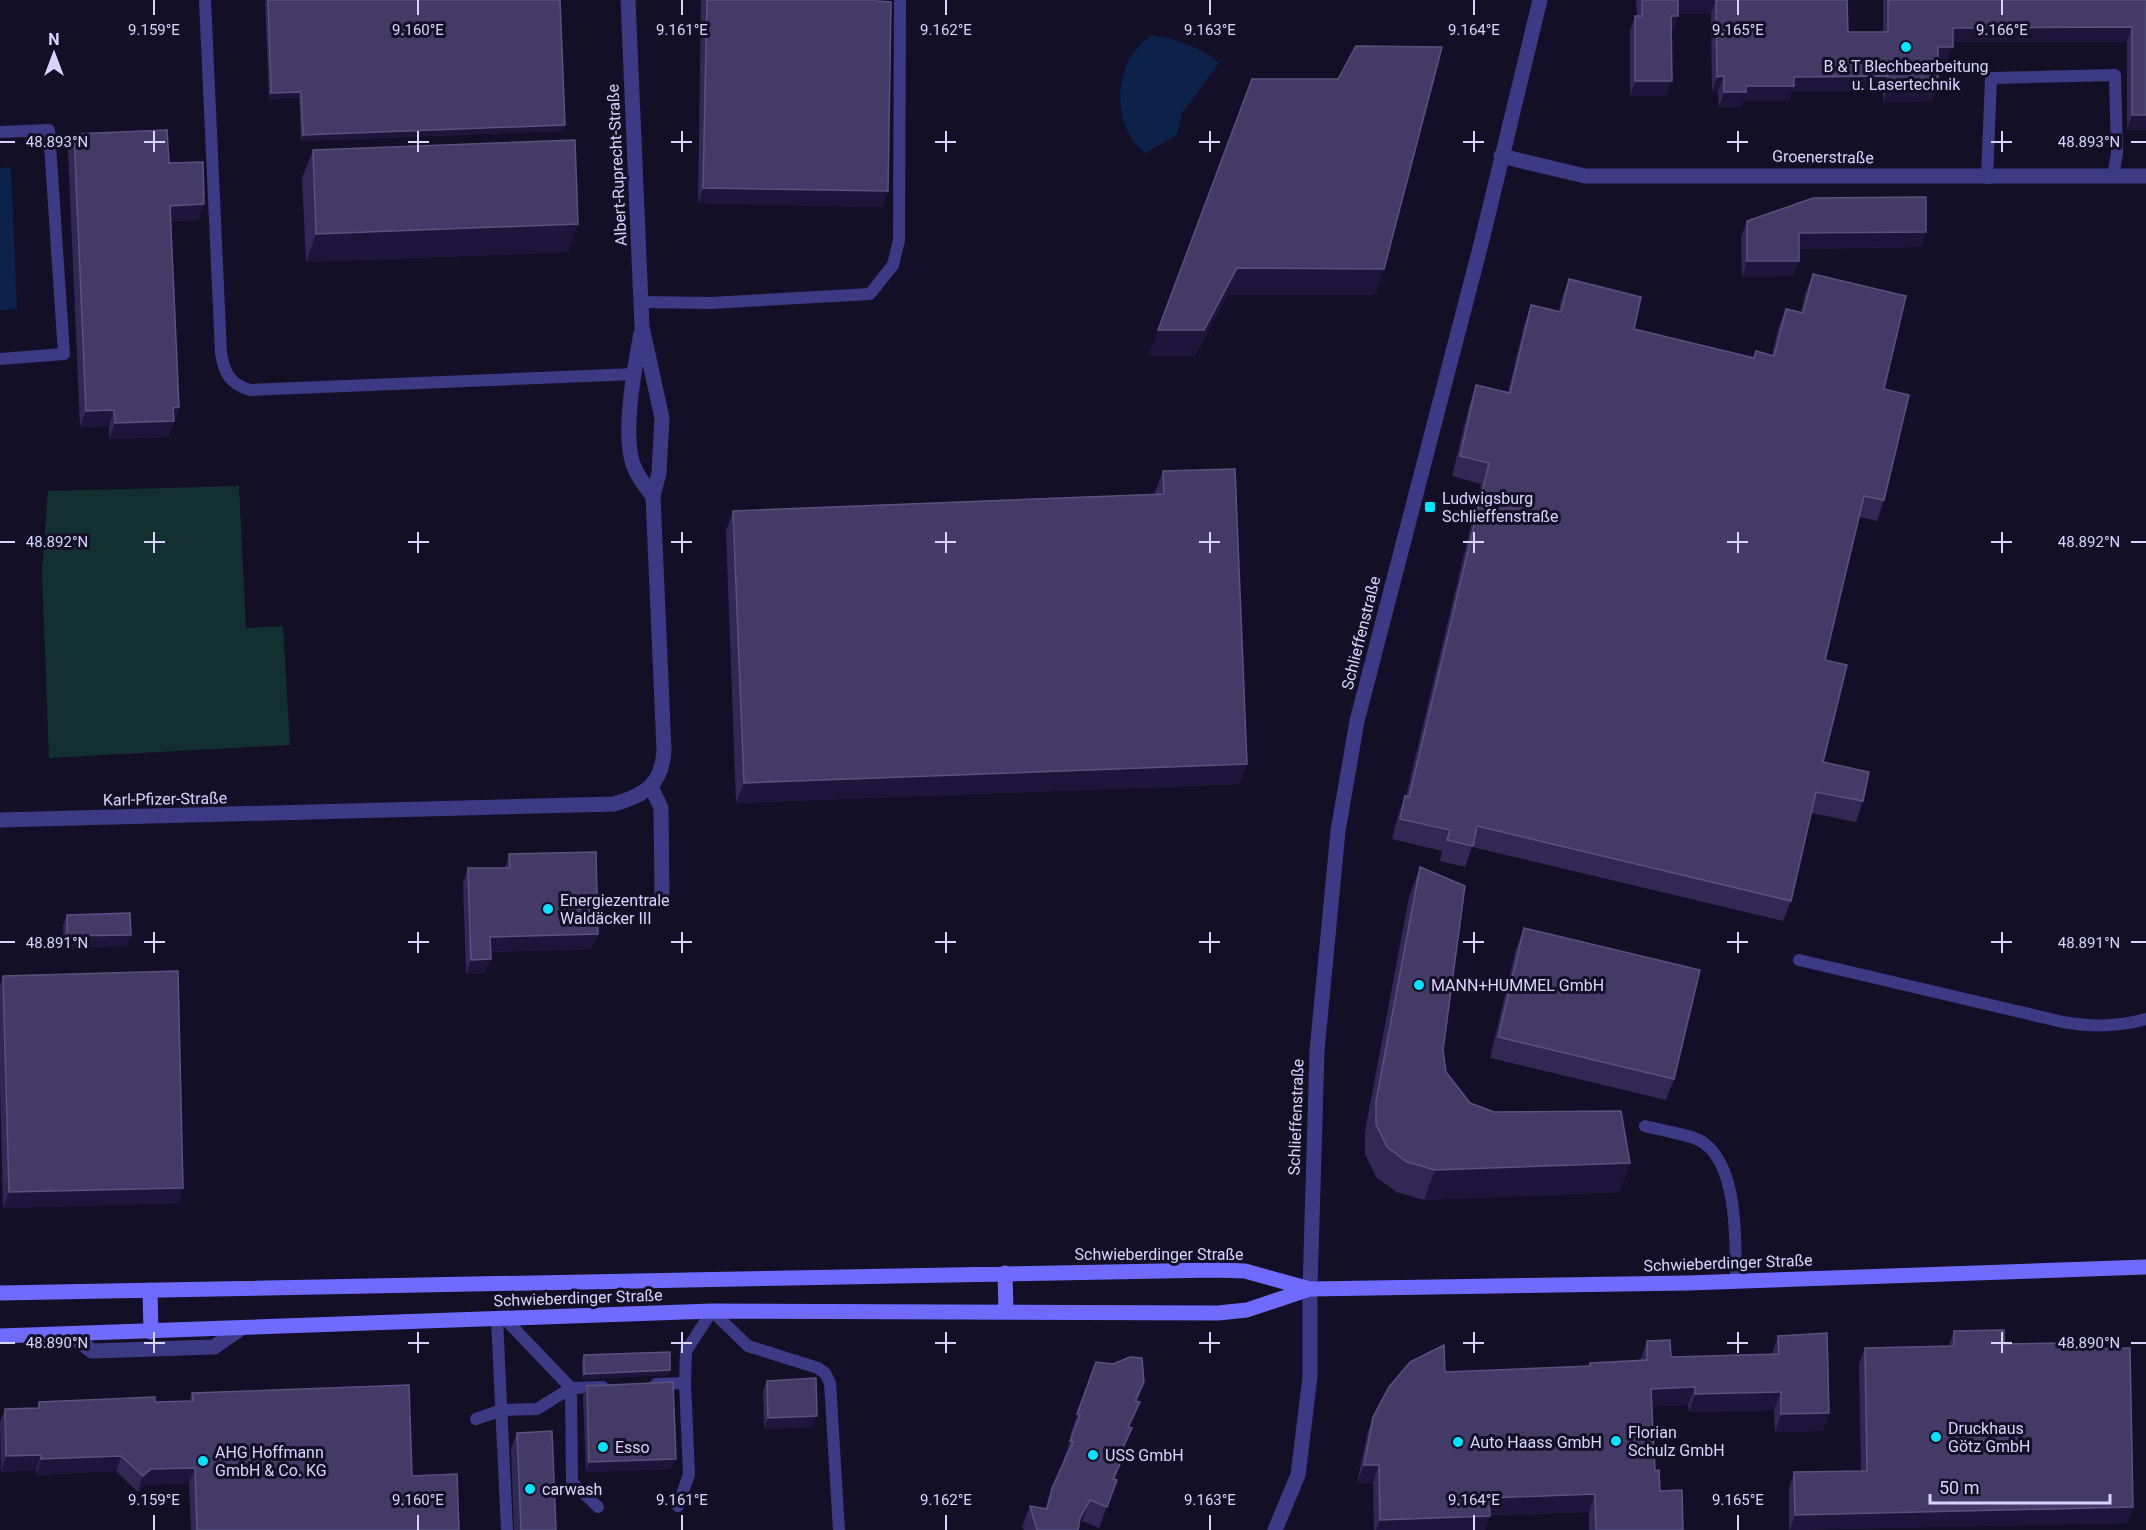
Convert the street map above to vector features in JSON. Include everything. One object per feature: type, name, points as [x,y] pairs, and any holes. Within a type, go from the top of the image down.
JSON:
[{"type":"main road","name":"Schwieberdinger Straße","points":[[0,1293],[412,1287],[1005,1273],[1245,1271],[1310,1289],[1736,1281],[2146,1267]]},
{"type":"main road","points":[[1005,1273],[1006,1312]]},
{"type":"main road","name":"Schwieberdinger Straße","points":[[0,1336],[712,1311],[1218,1313],[1247,1310],[1310,1289]]},
{"type":"main road","points":[[150,1290],[151,1332]]},
{"type":"street","name":"Albert-Ruprecht-Straße","points":[[628,0],[642,327]]},
{"type":"street","name":"Schlieffenstraße","points":[[1275,1530],[1298,1475],[1310,1377],[1310,1289],[1317,1051],[1342,809],[1357,721],[1540,0]]},
{"type":"street","name":"Groenerstraße","points":[[1502,156],[1585,176],[1805,175],[1987,178],[2146,176]]},
{"type":"street","points":[[642,327],[630,410],[632,462],[639,478],[653,496]]},
{"type":"street","points":[[642,327],[662,418],[659,473],[653,496],[664,750],[663,767],[651,786],[661,808],[662,894]]},
{"type":"street","name":"Karl-Pfizer-Straße","points":[[0,820],[614,804],[640,795],[651,786]]},
{"type":"street","points":[[70,1334],[92,1351],[214,1347],[240,1329]]},
{"type":"lane","points":[[206,0],[221,353],[225,371],[237,386],[250,390],[634,374]]},
{"type":"lane","points":[[641,302],[711,303],[870,294],[893,265],[899,240],[900,0]]},
{"type":"lane","points":[[1987,178],[1991,78],[2115,75],[2117,153],[2112,176]]},
{"type":"lane","points":[[0,132],[49,130],[64,354],[0,359]]},
{"type":"lane","points":[[1800,960],[2063,1022],[2091,1026],[2121,1026],[2146,1019]]},
{"type":"lane","points":[[1645,1126],[1704,1142],[1720,1164],[1734,1206],[1736,1281]]},
{"type":"lane","points":[[678,1506],[689,1474],[686,1351],[712,1311],[748,1346],[818,1368],[825,1373],[830,1383],[839,1530]]},
{"type":"lane","points":[[501,1319],[571,1388],[572,1482],[598,1507]]},
{"type":"lane","points":[[501,1319],[507,1530]]},
{"type":"lane","points":[[639,1385],[685,1383]]},
{"type":"lane","points":[[476,1419],[502,1410],[537,1409],[571,1388],[617,1386]]},
{"type":"green space","points":[[239,486],[246,628],[283,626],[290,745],[49,758],[42,572],[48,491]]},
{"type":"water","points":[[1152,35],[1188,44],[1219,63],[1182,113],[1177,135],[1145,153],[1133,141],[1125,126],[1120,92],[1129,60],[1139,46]]},
{"type":"water","points":[[11,167],[17,309],[0,310],[0,168]]},
{"type":"building","points":[[268,0],[560,0],[565,125],[303,135],[301,92],[271,93]]},
{"type":"building","points":[[707,0],[877,0],[891,2],[888,191],[703,188]]},
{"type":"building","points":[[1642,0],[1678,0],[1678,16],[1671,16],[1672,81],[1635,81],[1635,16],[1642,16]]},
{"type":"building","points":[[1716,0],[1847,0],[1848,32],[1888,32],[1888,0],[2146,0],[2146,115],[2132,115],[2132,27],[1953,28],[1953,47],[1938,47],[1938,87],[1888,87],[1888,76],[1794,77],[1794,86],[1746,86],[1746,92],[1724,92],[1724,76],[1717,77]]},
{"type":"building","points":[[1356,46],[1442,47],[1384,269],[1237,268],[1204,330],[1158,330],[1252,79],[1338,79]]},
{"type":"building","points":[[167,130],[169,163],[203,162],[204,204],[170,206],[179,407],[173,408],[174,421],[115,423],[114,410],[86,411],[74,134]]},
{"type":"building","points":[[575,140],[578,224],[316,234],[313,150]]},
{"type":"building","points":[[1926,197],[1926,232],[1799,233],[1799,261],[1747,261],[1747,221],[1813,198]]},
{"type":"building","points":[[1813,274],[1906,296],[1884,389],[1909,395],[1884,500],[1864,496],[1825,660],[1847,665],[1823,762],[1869,772],[1863,801],[1816,792],[1791,901],[1477,826],[1473,846],[1447,840],[1450,830],[1400,819],[1405,796],[1409,797],[1489,463],[1460,456],[1476,385],[1510,393],[1531,305],[1561,312],[1569,279],[1641,297],[1634,329],[1754,358],[1756,351],[1774,356],[1786,309],[1803,313]]},
{"type":"building","points":[[1235,469],[1247,764],[744,783],[733,511],[1164,494],[1163,471]]},
{"type":"building","points":[[596,852],[598,934],[490,937],[491,959],[471,960],[468,868],[510,868],[509,854]]},
{"type":"building","name":"MANN+HUMMEL GmbH","points":[[1420,867],[1465,886],[1443,1050],[1446,1072],[1470,1103],[1494,1112],[1621,1111],[1630,1163],[1435,1170],[1407,1162],[1387,1147],[1376,1124],[1376,1101]]},
{"type":"building","points":[[130,913],[131,935],[67,936],[67,915]]},
{"type":"building","points":[[1524,928],[1700,970],[1674,1079],[1498,1037]]},
{"type":"building","points":[[178,971],[183,1188],[9,1192],[3,976]]},
{"type":"building","points":[[2004,1330],[2004,1344],[2068,1343],[2068,1349],[2130,1348],[2133,1507],[1795,1515],[1794,1472],[1867,1471],[1865,1348],[1954,1346],[1954,1331]]},
{"type":"building","points":[[1827,1333],[1829,1413],[1781,1414],[1781,1392],[1695,1394],[1695,1387],[1651,1389],[1655,1471],[1659,1470],[1660,1491],[1682,1490],[1683,1530],[1596,1530],[1595,1494],[1489,1498],[1490,1516],[1380,1520],[1379,1465],[1364,1465],[1373,1417],[1389,1387],[1410,1362],[1444,1345],[1445,1372],[1590,1366],[1590,1363],[1647,1360],[1647,1341],[1670,1340],[1671,1357],[1779,1354],[1778,1336]]},
{"type":"building","points":[[670,1352],[670,1370],[584,1374],[584,1355]]},
{"type":"building","name":"USS GmbH","points":[[1130,1357],[1142,1358],[1144,1382],[1135,1401],[1140,1402],[1128,1427],[1132,1428],[1121,1452],[1125,1453],[1113,1479],[1117,1480],[1107,1507],[1090,1500],[1080,1518],[1078,1530],[1037,1530],[1030,1506],[1047,1509],[1052,1488],[1073,1442],[1070,1441],[1080,1415],[1077,1414],[1096,1362],[1113,1364]]},
{"type":"building","points":[[816,1378],[817,1416],[768,1418],[767,1381]]},
{"type":"building","points":[[673,1382],[676,1459],[589,1462],[587,1386]]},
{"type":"building","name":"AHG Hoffmann GmbH & Co. KG","points":[[409,1385],[412,1476],[457,1474],[459,1530],[197,1530],[195,1468],[151,1469],[143,1476],[121,1456],[41,1459],[41,1455],[6,1456],[5,1409],[39,1408],[39,1402],[155,1397],[155,1402],[193,1401],[192,1393]]},
{"type":"building","name":"carwash","points":[[552,1431],[556,1530],[521,1530],[517,1433]]},
{"type":"place","name":"B & T Blechbearbeitung u. Lasertechnik","points":[[1906,47]]},
{"type":"place","name":"Ludwigsburg Schlieffenstraße","points":[[1430,507]]},
{"type":"place","name":"Energiezentrale Waldäcker III","points":[[548,909]]},
{"type":"place","name":"MANN+HUMMEL GmbH","points":[[1419,985]]},
{"type":"place","name":"Druckhaus Götz GmbH","points":[[1936,1437]]},
{"type":"place","name":"Florian Schulz GmbH","points":[[1616,1441]]},
{"type":"place","name":"Auto Haass GmbH","points":[[1458,1442]]},
{"type":"place","name":"Esso","points":[[603,1447]]},
{"type":"place","name":"USS GmbH","points":[[1093,1455]]},
{"type":"place","name":"AHG Hoffmann GmbH & Co. KG","points":[[203,1461]]},
{"type":"place","name":"carwash","points":[[530,1489]]}]
